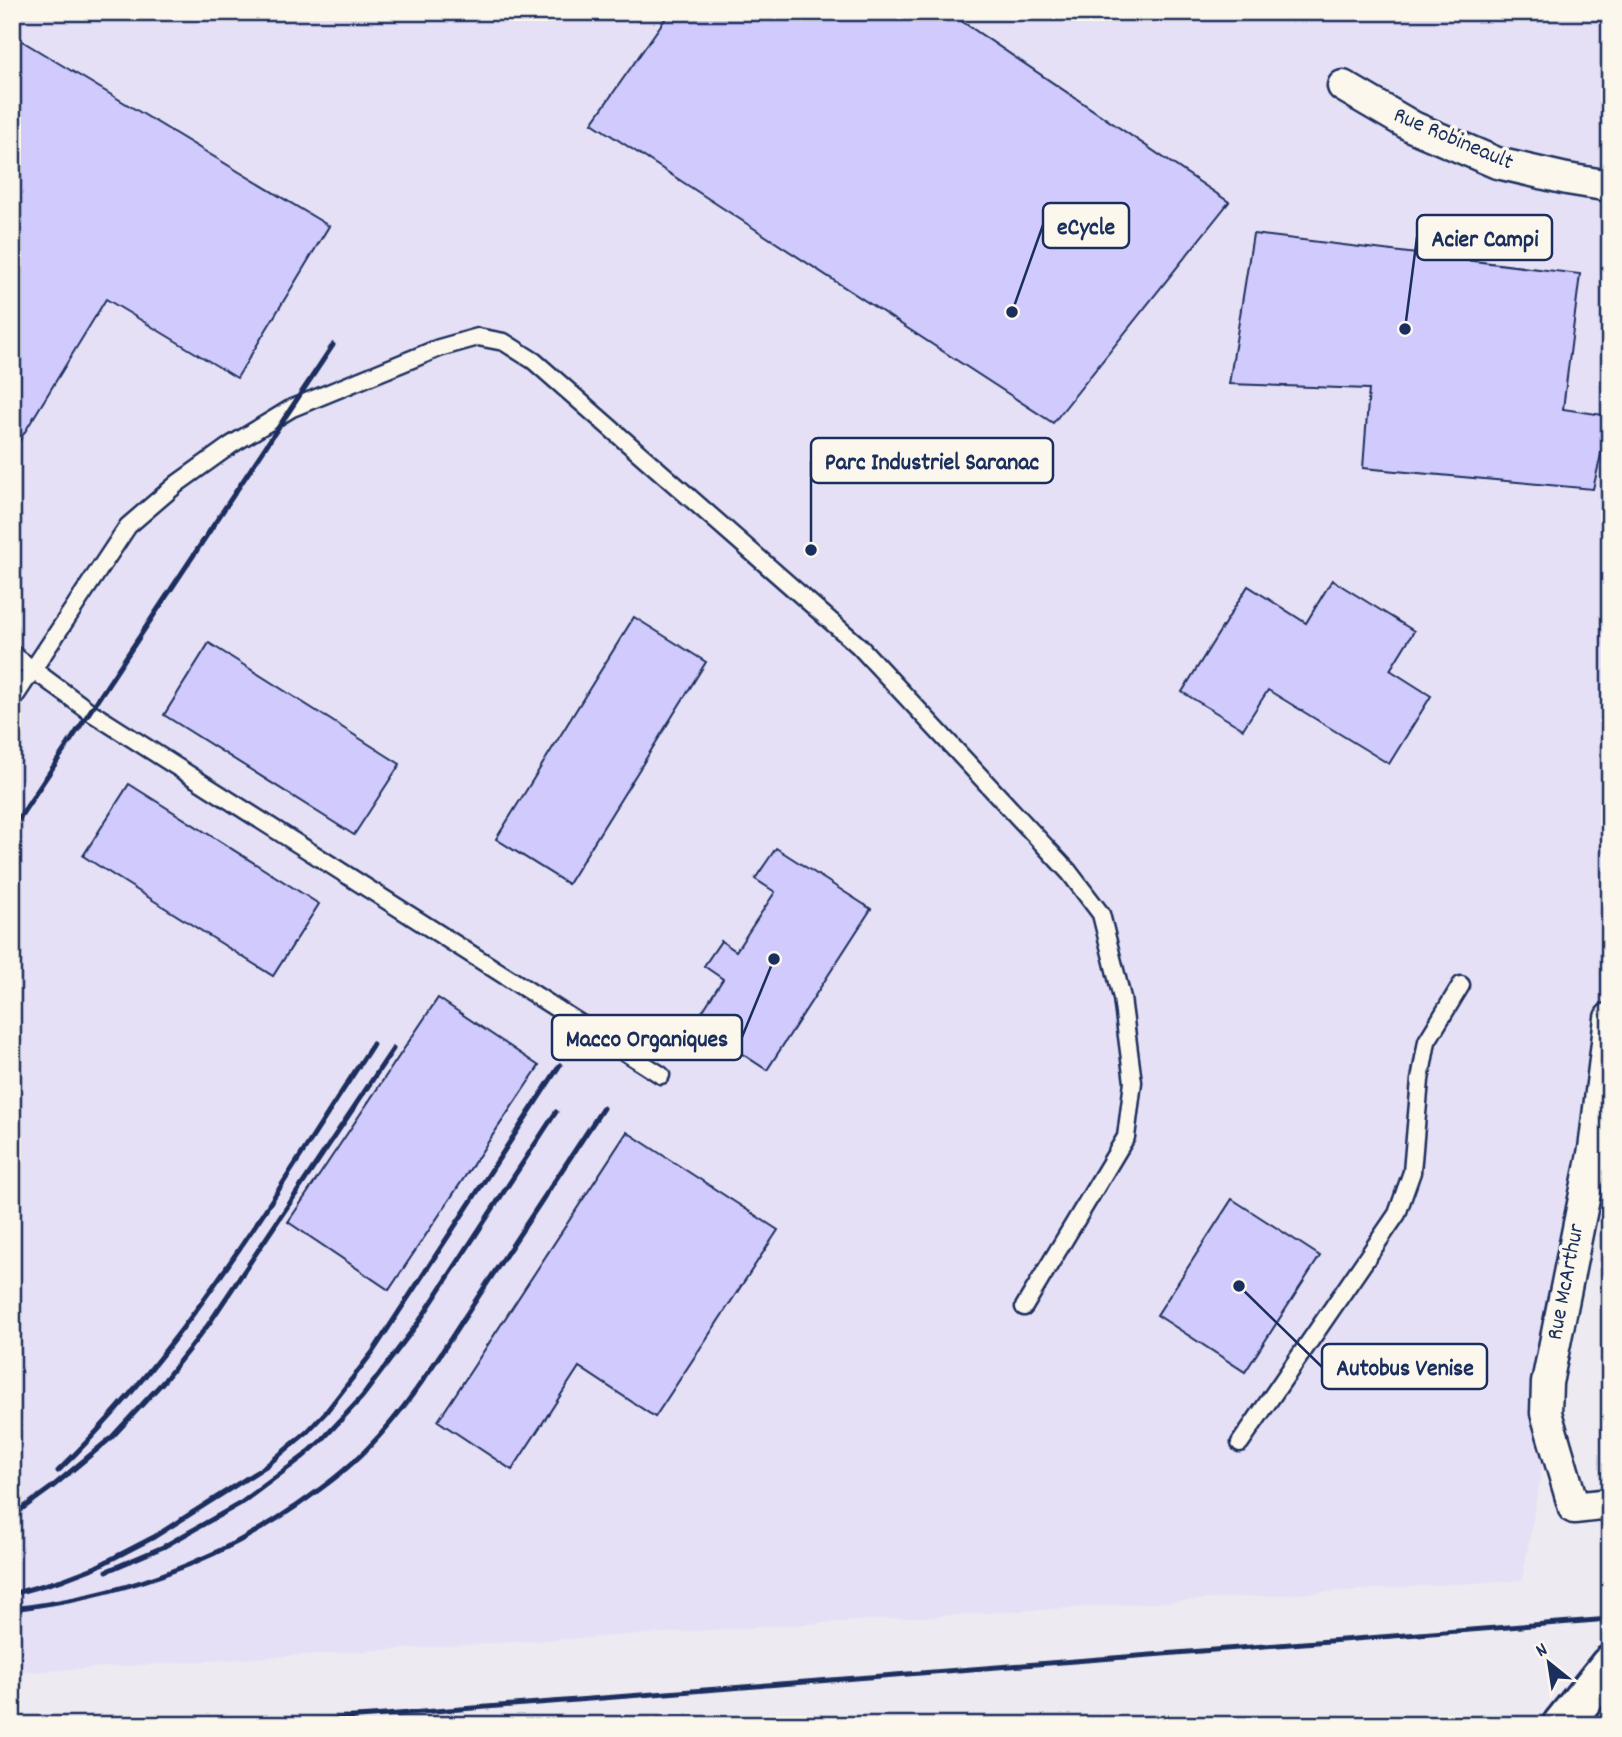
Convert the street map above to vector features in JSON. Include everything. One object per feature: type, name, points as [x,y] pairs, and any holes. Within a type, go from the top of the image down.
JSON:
[{"type":"main road","points":[[1562,1725],[1610,1665]]},
{"type":"street","name":"Rue Robineault","points":[[1343,86],[1413,127],[1497,163],[1567,180],[1610,186]]},
{"type":"street","name":"Rue McArthur","points":[[1610,1018],[1594,1149],[1547,1383],[1546,1413],[1574,1507],[1610,1504]]},
{"type":"lane","points":[[12,701],[128,526],[178,483],[231,445],[292,408],[439,348],[478,337],[504,341],[524,355],[859,646],[1069,872],[1101,914],[1122,998],[1133,1082],[1126,1138],[1024,1307]]},
{"type":"lane","points":[[12,654],[101,718],[661,1075]]},
{"type":"lane","points":[[1240,1443],[1397,1214],[1412,1172],[1420,1080],[1427,1041],[1461,985]]},
{"type":"shaded area","points":[[12,12],[1610,12],[1610,1089],[1522,1580],[12,1673]]},
{"type":"building","points":[[670,12],[948,12],[1229,202],[1053,423],[592,123]]},
{"type":"building","points":[[12,35],[329,226],[237,378],[106,299],[12,453]]},
{"type":"building","points":[[1253,234],[1580,274],[1563,409],[1610,416],[1593,489],[1363,468],[1369,389],[1229,384]]},
{"type":"building","points":[[1332,580],[1414,631],[1390,670],[1431,696],[1389,764],[1268,690],[1243,729],[1182,692],[1248,586],[1306,623]]},
{"type":"building","points":[[634,617],[706,662],[568,884],[496,839]]},
{"type":"building","points":[[209,643],[400,764],[354,835],[164,715]]},
{"type":"building","points":[[129,784],[319,904],[273,976],[83,856]]},
{"type":"building","points":[[776,848],[871,909],[767,1070],[695,1023],[723,979],[704,966],[721,941],[736,951],[775,892],[755,879]]},
{"type":"building","points":[[438,998],[539,1066],[389,1290],[288,1222]]},
{"type":"building","points":[[627,1132],[778,1230],[655,1417],[579,1367],[512,1470],[438,1421]]},
{"type":"building","points":[[1232,1199],[1320,1256],[1245,1372],[1157,1315]]},
{"type":"railway","points":[[12,829],[333,345]]},
{"type":"railway","points":[[58,1471],[148,1373],[188,1321],[264,1211],[373,1044]]},
{"type":"railway","points":[[12,1516],[112,1437],[163,1382],[208,1325],[393,1049]]},
{"type":"railway","points":[[12,1594],[96,1567],[154,1537],[266,1466],[307,1432],[372,1353],[560,1065]]},
{"type":"railway","points":[[12,1609],[89,1596],[162,1575],[197,1561],[265,1526],[343,1471],[383,1431],[437,1360],[603,1108]]},
{"type":"railway","points":[[107,1571],[163,1547],[241,1503],[322,1440],[362,1397],[418,1323],[556,1112]]},
{"type":"railway","points":[[257,1725],[1610,1619]]},
{"type":"place","name":"eCycle","points":[[1012,312]]},
{"type":"place","name":"Acier Campi","points":[[1405,329]]},
{"type":"place","name":"Parc Industriel Saranac","points":[[811,550]]},
{"type":"place","name":"Macco Organiques","points":[[774,959]]},
{"type":"place","name":"Autobus Venise","points":[[1239,1286]]}]
